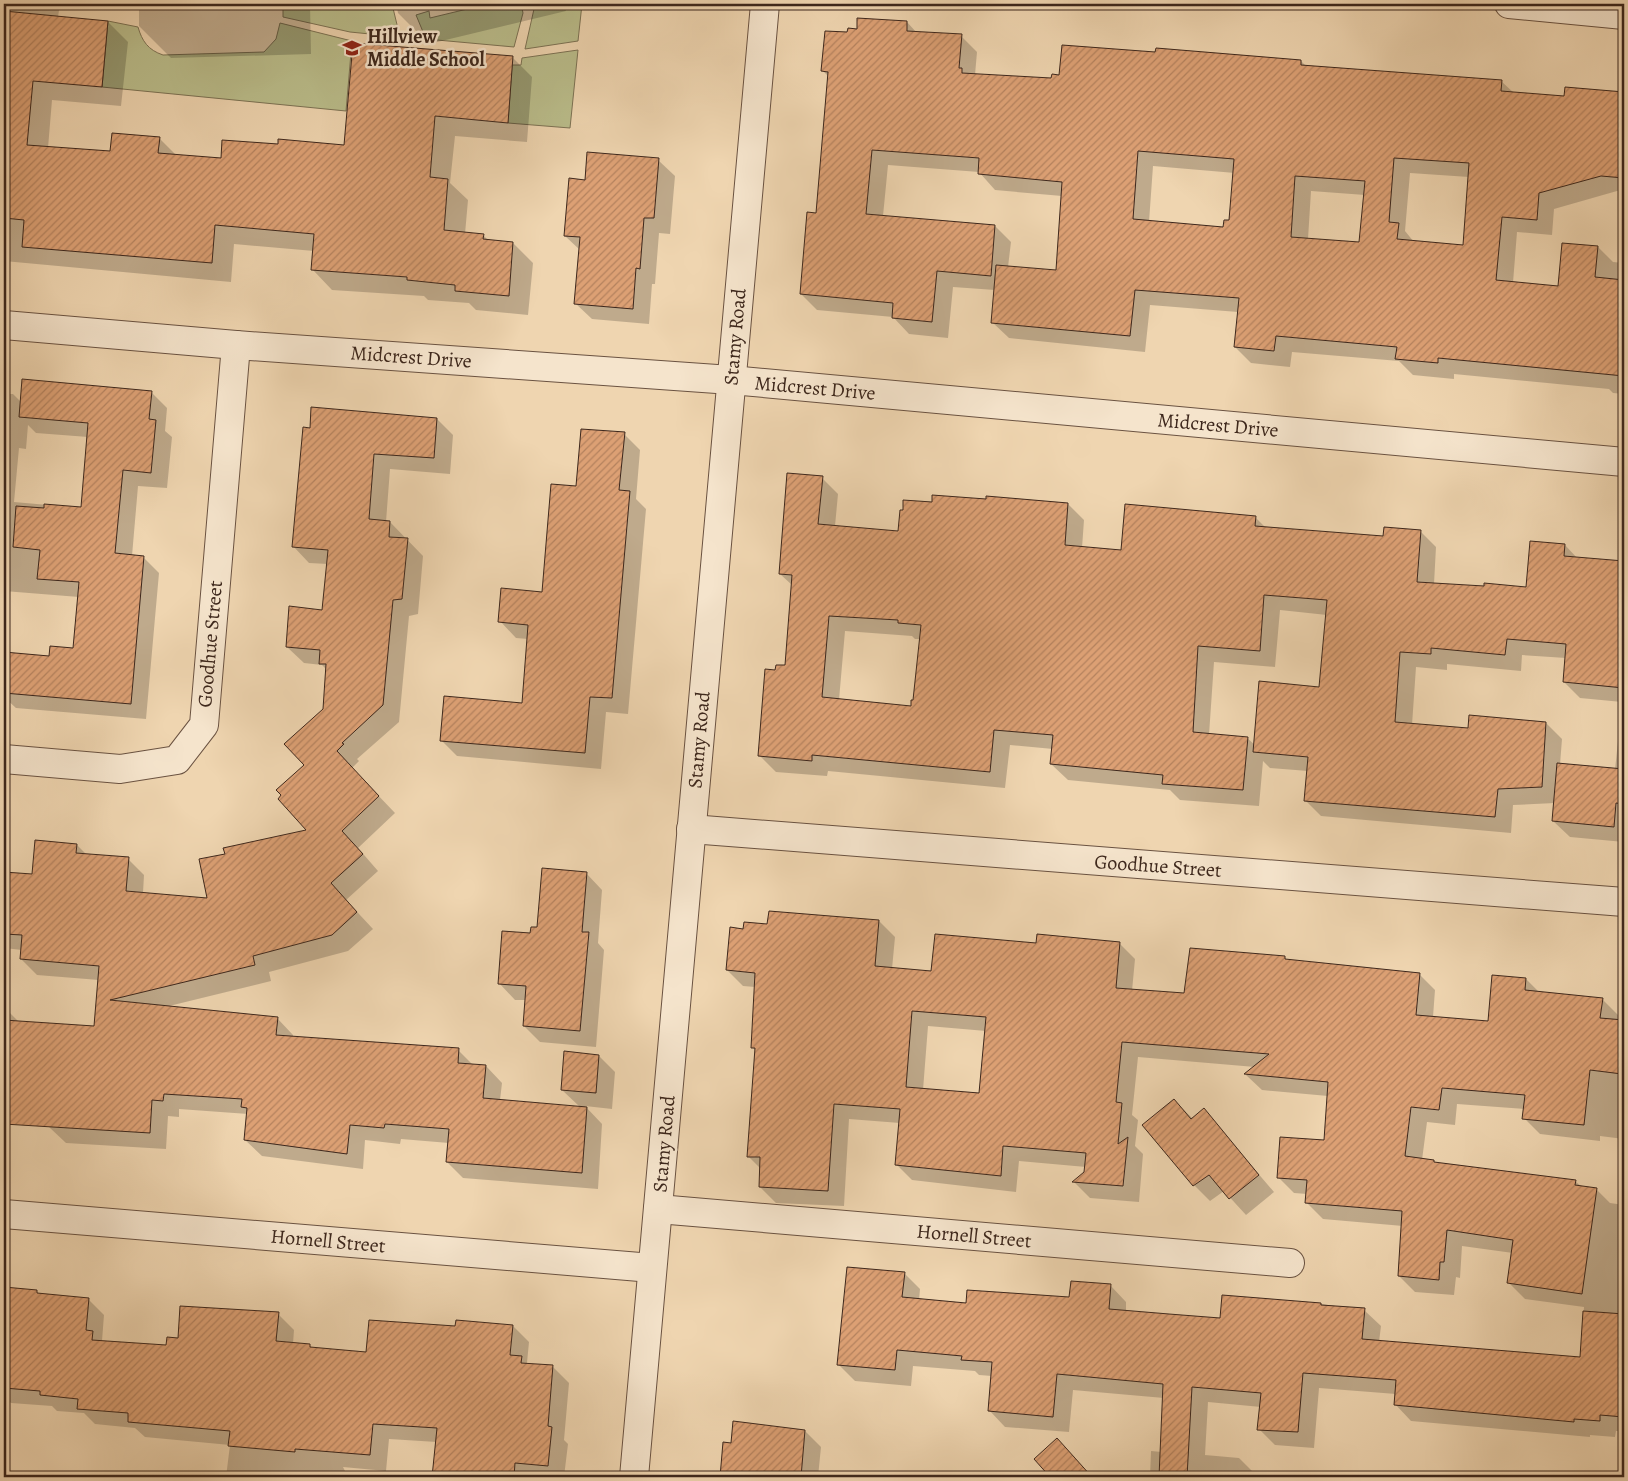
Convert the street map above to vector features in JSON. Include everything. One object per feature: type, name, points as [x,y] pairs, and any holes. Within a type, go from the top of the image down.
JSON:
[{"type":"street","name":"Stamy Road","points":[[634,1477],[765,4]]},
{"type":"street","points":[[1509,4],[1624,15]]},
{"type":"street","name":"Midcrest Drive","points":[[4,325],[236,345],[731,380],[1624,462]]},
{"type":"street","name":"Goodhue Street","points":[[4,759],[120,769],[177,760],[204,725],[236,345]]},
{"type":"street","name":"Goodhue Street","points":[[691,829],[1624,902]]},
{"type":"street","name":"Hornell Street","points":[[658,1209],[1290,1263]]},
{"type":"street","name":"Hornell Street","points":[[4,1214],[652,1268]]},
{"type":"green space","points":[[76,4],[138,4],[138,9]]},
{"type":"green space","points":[[283,4],[392,4],[400,37],[350,32],[283,17]]},
{"type":"green space","points":[[488,4],[521,4],[523,13],[514,47],[426,39],[416,15],[429,11],[430,18]]},
{"type":"green space","points":[[533,4],[582,4],[578,41],[525,49],[534,9]]},
{"type":"green space","points":[[108,21],[138,27],[141,37],[146,44],[163,55],[264,52],[276,39],[280,23],[352,41],[346,111],[102,87]]},
{"type":"green space","points":[[578,50],[570,128],[508,123],[512,65],[521,65],[522,58]]},
{"type":"building","points":[[4,11],[108,21],[102,87],[33,81],[27,145],[110,151],[112,133],[160,137],[158,153],[221,158],[222,140],[278,144],[278,139],[344,145],[353,43],[513,56],[508,123],[435,116],[430,177],[448,179],[444,230],[484,234],[483,239],[513,242],[509,296],[455,291],[455,285],[407,280],[407,277],[311,270],[314,234],[215,225],[212,263],[22,247],[24,220],[4,218]]},
{"type":"building","points":[[857,18],[907,21],[907,31],[962,34],[959,68],[962,68],[962,73],[1051,78],[1052,74],[1059,75],[1062,45],[1155,52],[1156,48],[1301,60],[1301,65],[1502,80],[1501,91],[1564,96],[1565,87],[1624,92],[1624,178],[1601,176],[1539,193],[1537,220],[1502,217],[1496,280],[1558,286],[1562,243],[1598,246],[1595,277],[1624,280],[1624,376],[1438,358],[1438,363],[1395,359],[1397,347],[1276,336],[1274,351],[1234,347],[1239,298],[1135,290],[1130,336],[991,323],[996,265],[1056,270],[1062,182],[978,174],[979,158],[872,150],[866,214],[995,225],[991,276],[937,271],[932,322],[892,318],[893,303],[800,294],[807,212],[816,213],[828,72],[821,71],[825,31],[847,32],[848,28],[857,29]],"holes":[[[1138,151],[1234,159],[1229,220],[1224,220],[1223,227],[1133,219]],[[1394,158],[1469,163],[1463,245],[1397,239],[1399,223],[1389,222]],[[1295,176],[1365,181],[1359,242],[1291,237]]]},
{"type":"building","points":[[587,152],[659,158],[654,218],[644,218],[640,269],[636,268],[633,309],[574,304],[580,237],[564,236],[569,178],[585,180]]},
{"type":"building","points":[[22,379],[152,391],[149,419],[156,420],[151,473],[123,470],[115,553],[144,556],[131,704],[4,693],[4,652],[49,656],[50,646],[73,648],[79,582],[37,579],[40,550],[13,547],[16,506],[44,508],[44,504],[81,507],[88,423],[19,417]]},
{"type":"building","points":[[311,407],[437,418],[434,458],[374,454],[369,519],[390,521],[389,537],[408,538],[402,599],[393,600],[383,705],[342,743],[344,744],[337,751],[379,796],[342,831],[363,854],[331,883],[357,912],[332,935],[253,956],[255,965],[110,1000],[278,1017],[276,1035],[459,1048],[458,1063],[486,1065],[483,1098],[587,1107],[582,1173],[446,1162],[449,1129],[385,1124],[384,1128],[350,1125],[347,1154],[244,1140],[247,1108],[241,1107],[242,1099],[164,1094],[163,1101],[152,1100],[150,1133],[4,1124],[4,1020],[94,1026],[99,966],[20,959],[22,935],[4,934],[4,872],[32,874],[35,840],[77,844],[76,853],[129,857],[126,891],[207,898],[199,859],[225,854],[223,848],[306,830],[278,799],[281,795],[276,790],[304,765],[284,744],[323,709],[326,664],[319,664],[320,650],[286,647],[289,606],[322,610],[328,550],[292,547],[303,427],[310,428]]},
{"type":"building","points":[[581,429],[625,432],[619,490],[630,491],[612,698],[590,697],[585,753],[440,741],[444,696],[522,703],[528,625],[498,622],[501,588],[542,592],[551,484],[576,486]]},
{"type":"building","points":[[787,473],[823,476],[818,524],[898,531],[900,510],[903,510],[903,500],[932,502],[932,495],[986,499],[986,496],[1068,503],[1065,545],[1121,550],[1125,504],[1256,516],[1255,526],[1383,536],[1384,527],[1421,530],[1417,582],[1484,586],[1484,583],[1526,587],[1530,541],[1565,544],[1564,556],[1624,561],[1624,688],[1563,682],[1566,644],[1507,639],[1505,655],[1431,648],[1431,654],[1400,652],[1395,722],[1468,728],[1469,715],[1546,722],[1542,787],[1498,789],[1495,817],[1304,801],[1308,757],[1253,752],[1259,681],[1319,687],[1327,600],[1264,595],[1260,651],[1198,646],[1193,732],[1248,737],[1243,790],[1162,784],[1163,775],[1050,764],[1053,735],[994,730],[990,772],[812,755],[812,761],[758,756],[765,669],[775,670],[776,665],[785,665],[792,575],[779,574]],"holes":[[[829,616],[898,620],[898,623],[921,625],[911,706],[822,697]]]},
{"type":"building","points":[[1557,763],[1624,769],[1624,804],[1616,803],[1614,827],[1552,821]]},
{"type":"building","points":[[542,868],[587,872],[582,932],[589,932],[580,1031],[523,1026],[526,986],[498,984],[502,931],[530,933],[531,927],[537,927]]},
{"type":"building","points":[[769,911],[879,920],[875,966],[931,971],[935,934],[1036,943],[1037,934],[1120,942],[1116,988],[1184,993],[1190,948],[1285,956],[1285,959],[1420,973],[1416,1015],[1488,1021],[1492,975],[1526,978],[1525,990],[1603,998],[1600,1018],[1624,1020],[1622,1074],[1590,1070],[1584,1125],[1522,1119],[1525,1095],[1442,1088],[1439,1110],[1411,1107],[1405,1156],[1434,1160],[1434,1162],[1576,1180],[1575,1185],[1597,1188],[1582,1294],[1507,1283],[1513,1240],[1447,1230],[1444,1262],[1440,1262],[1439,1280],[1398,1276],[1402,1211],[1305,1203],[1307,1180],[1277,1178],[1280,1137],[1324,1140],[1328,1082],[1244,1074],[1269,1054],[1122,1042],[1116,1102],[1122,1103],[1118,1144],[1128,1137],[1123,1186],[1072,1182],[1084,1172],[1086,1153],[1003,1146],[1001,1176],[895,1165],[900,1109],[834,1104],[828,1191],[759,1187],[760,1157],[747,1157],[755,1048],[751,1048],[755,973],[726,970],[730,927],[743,929],[744,922],[767,924]],"holes":[[[912,1011],[986,1017],[979,1093],[906,1087]]]},
{"type":"building","points":[[564,1051],[599,1055],[596,1093],[561,1090]]},
{"type":"building","points":[[1174,1099],[1191,1119],[1204,1108],[1259,1175],[1229,1199],[1209,1175],[1193,1186],[1142,1125]]},
{"type":"building","points":[[847,1267],[905,1272],[902,1297],[966,1303],[967,1290],[1069,1297],[1071,1281],[1111,1284],[1109,1309],[1220,1318],[1222,1295],[1321,1303],[1321,1305],[1365,1308],[1362,1339],[1580,1357],[1583,1311],[1624,1314],[1624,1417],[1600,1415],[1600,1421],[1574,1419],[1574,1422],[1394,1405],[1396,1380],[1303,1373],[1298,1432],[1257,1430],[1261,1393],[1192,1387],[1187,1477],[1159,1477],[1163,1384],[1057,1374],[1053,1417],[988,1411],[992,1362],[961,1360],[962,1356],[897,1350],[895,1370],[837,1365]]},
{"type":"building","points":[[4,1287],[37,1290],[37,1293],[89,1298],[86,1330],[93,1331],[92,1340],[166,1345],[167,1337],[178,1338],[180,1306],[279,1312],[276,1341],[310,1344],[310,1347],[366,1352],[369,1320],[455,1326],[456,1320],[513,1325],[510,1355],[522,1356],[521,1363],[553,1365],[548,1426],[552,1427],[548,1466],[515,1463],[514,1477],[432,1477],[437,1428],[373,1424],[370,1455],[295,1449],[295,1452],[228,1446],[230,1431],[128,1422],[128,1413],[77,1409],[78,1399],[40,1395],[40,1391],[4,1388]]},
{"type":"building","points":[[733,1421],[805,1430],[801,1477],[720,1477],[723,1442],[731,1443]]},
{"type":"building","points":[[1057,1438],[1092,1477],[1050,1477],[1034,1459]]},
{"type":"place","name":"Hillview Middle School","points":[[352,48]]}]
